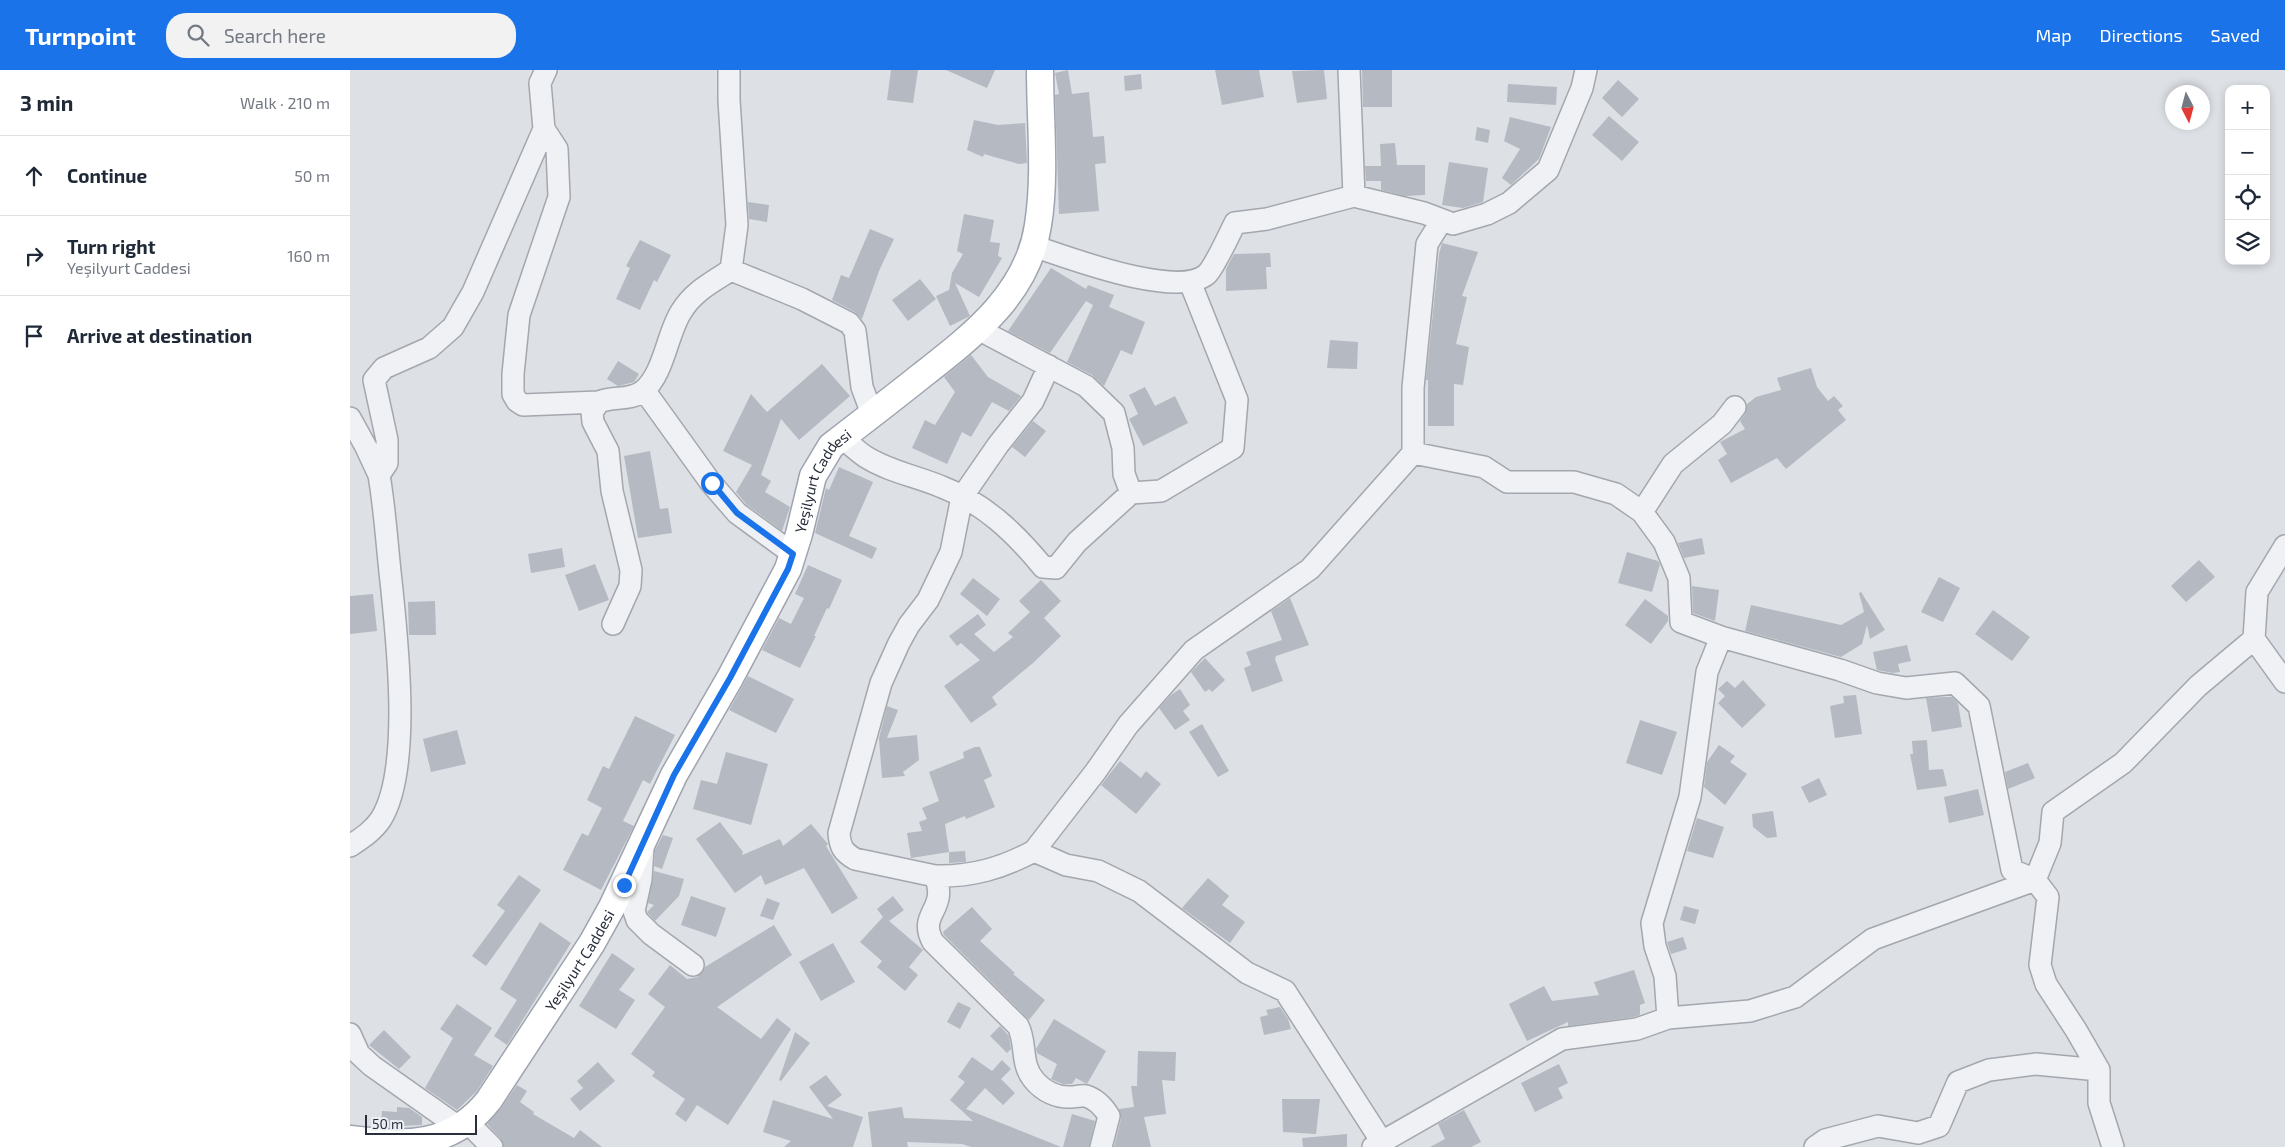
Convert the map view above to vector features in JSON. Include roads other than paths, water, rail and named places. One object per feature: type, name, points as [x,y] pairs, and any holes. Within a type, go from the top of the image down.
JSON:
[{"type":"main road","name":"Yeşilyurt Caddesi","points":[[350,1140],[417,1144],[441,1139],[465,1126],[489,1100],[540,1019],[592,943],[616,900],[674,775],[730,678],[788,569],[813,476],[831,446],[978,329],[994,314],[1010,294],[1027,262],[1038,226],[1040,203],[1040,70]]},
{"type":"street","points":[[546,70],[540,83],[544,129],[557,149],[559,197],[519,315],[513,374],[514,394],[517,401],[523,405],[598,402],[605,399],[634,396],[644,390],[663,357],[681,312],[698,291],[731,270],[737,225],[728,100],[730,70]]},
{"type":"street","points":[[1349,70],[1354,196]]},
{"type":"street","points":[[1033,246],[1125,277],[1190,282],[1207,274],[1235,223],[1267,219],[1354,196],[1424,213],[1453,224],[1487,214],[1509,203],[1548,170],[1582,88],[1586,70]]},
{"type":"street","points":[[379,476],[387,463],[387,440],[374,380],[384,368],[429,348],[453,327],[473,292],[544,129]]},
{"type":"street","points":[[1049,366],[1033,401],[998,445],[962,497],[951,552],[928,600],[909,625],[899,643],[881,682],[839,834],[840,846],[845,854],[855,859],[935,876],[979,874],[1009,864],[1034,851],[1096,771],[1128,725],[1194,650],[1310,569],[1414,453],[1413,388],[1427,244],[1442,220]]},
{"type":"street","points":[[731,270],[802,299],[849,323],[855,331],[862,387],[872,414]]},
{"type":"street","points":[[842,438],[864,456],[883,466],[942,487],[992,514],[1020,539],[1043,567],[1056,568],[1077,542],[1131,494],[1161,491],[1232,448],[1237,400],[1190,282]]},
{"type":"street","points":[[978,329],[1086,386],[1114,412],[1123,448],[1124,474],[1131,494]]},
{"type":"street","points":[[644,390],[712,483],[737,513],[793,554]]},
{"type":"street","points":[[598,402],[592,412],[593,422],[608,451],[612,491],[631,570],[630,586],[613,624]]},
{"type":"street","points":[[1642,512],[1673,464],[1722,424],[1735,407]]},
{"type":"street","points":[[350,418],[379,476],[400,672],[398,746],[389,799],[381,818],[368,835],[350,846]]},
{"type":"street","points":[[1414,453],[1484,467],[1507,482],[1574,482],[1616,494],[1642,512],[1664,542],[1679,578],[1681,622],[1721,637],[1840,670],[1877,683],[1906,688],[1955,683],[1979,706],[2012,870],[2035,880],[2048,897],[2040,965],[2046,984],[2099,1070],[2099,1103],[2113,1147]]},
{"type":"street","points":[[2285,546],[2257,592],[2254,639],[2285,682]]},
{"type":"street","points":[[1668,1018],[1665,976],[1655,946],[1652,923],[1690,797],[1707,672],[1721,637]]},
{"type":"street","points":[[1034,851],[1066,865],[1098,870],[1139,891],[1247,973],[1285,991],[1378,1144],[1562,1039],[1637,1030],[1668,1018],[1750,1011],[1795,997],[1874,938],[2035,880],[2050,843],[2053,812],[2124,762],[2198,686],[2254,639]]},
{"type":"street","points":[[643,843],[641,879],[634,911],[637,920],[651,934],[693,965]]},
{"type":"street","points":[[935,876],[940,888],[940,897],[927,924],[928,933],[933,942],[1018,1026],[1023,1034],[1025,1063],[1033,1080],[1050,1093],[1063,1097],[1087,1096],[1102,1105],[1109,1116],[1101,1147]]},
{"type":"street","points":[[350,1034],[359,1054],[372,1066],[465,1126],[492,1147]]},
{"type":"street","points":[[1815,1147],[1825,1140],[1878,1126],[1918,1133],[1938,1126],[1958,1082],[1989,1070],[2036,1064],[2099,1070]]}]
